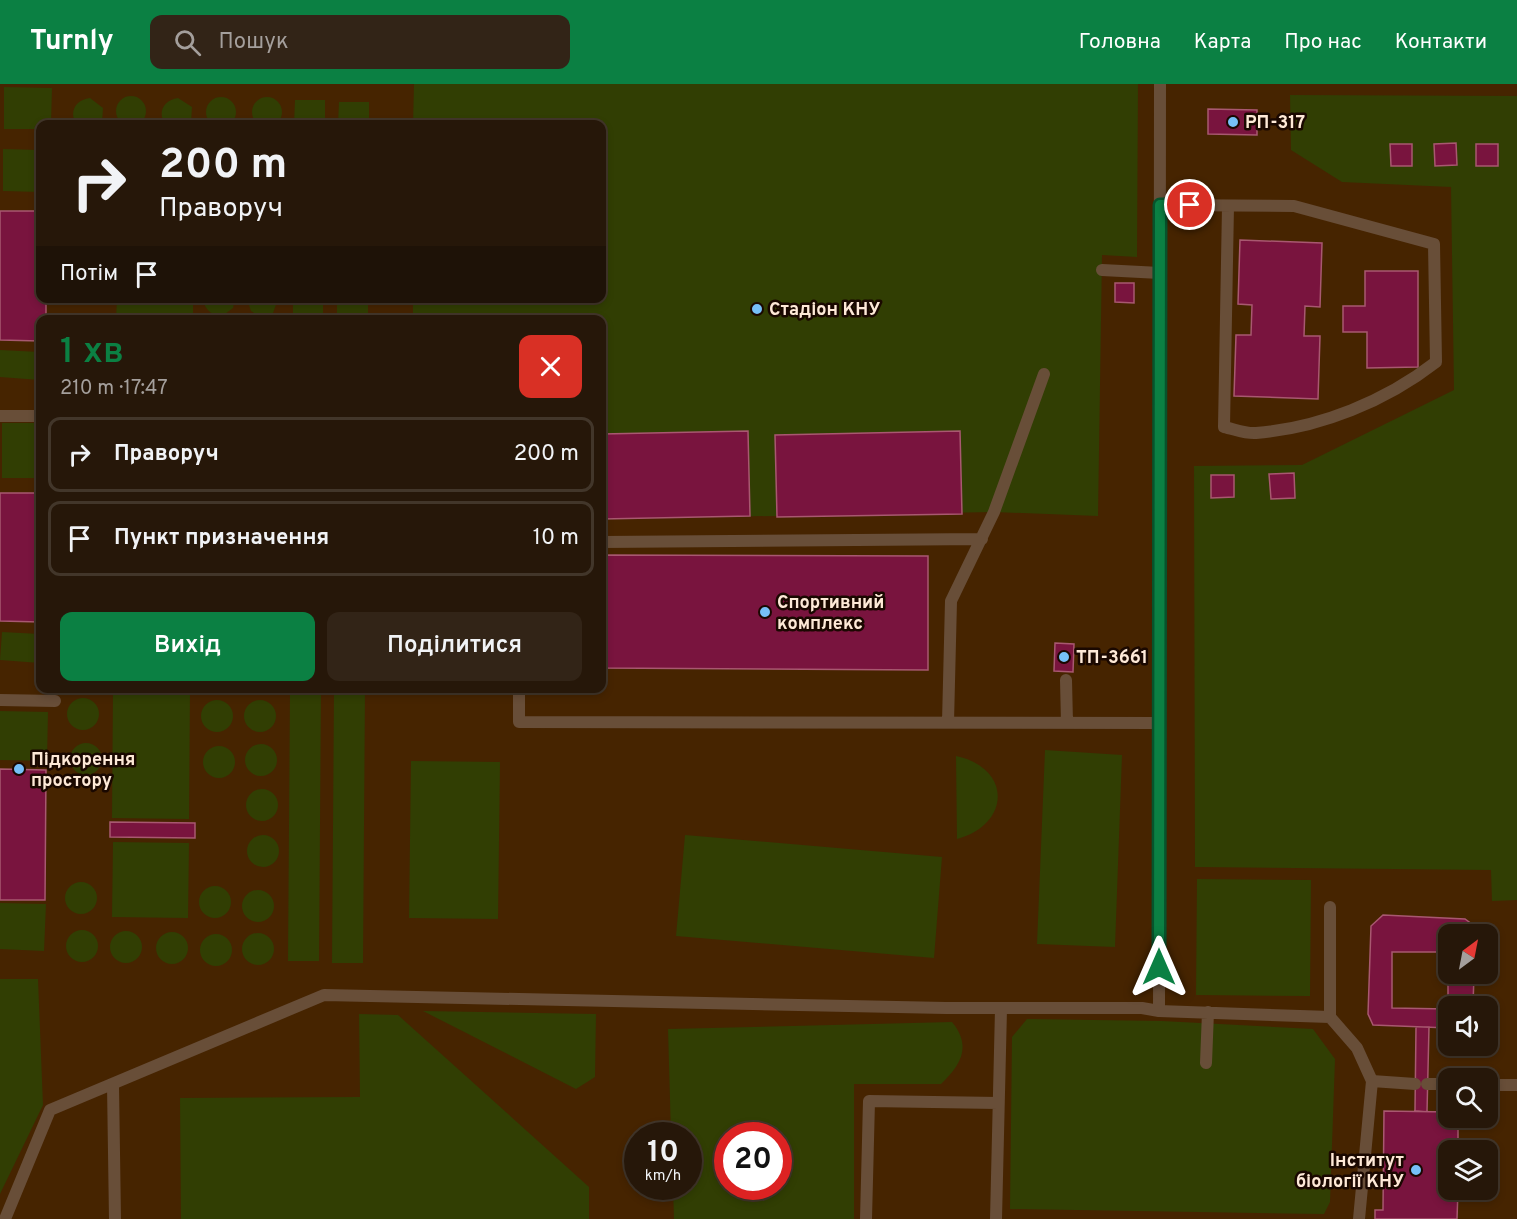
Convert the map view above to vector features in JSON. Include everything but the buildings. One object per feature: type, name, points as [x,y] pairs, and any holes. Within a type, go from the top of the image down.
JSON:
[{"type":"lane","points":[[1159,1011],[1160,84]]},
{"type":"lane","points":[[1160,205],[1294,206],[1434,244],[1437,362],[1409,383],[1328,420],[1253,434],[1224,427],[1228,206]]},
{"type":"lane","points":[[1102,270],[1160,273]]},
{"type":"lane","points":[[948,722],[951,601],[982,539],[1044,374]]},
{"type":"lane","points":[[0,416],[36,416]]},
{"type":"lane","points":[[606,542],[982,539]]},
{"type":"lane","points":[[1066,680],[1066,723]]},
{"type":"lane","points":[[519,693],[519,722],[1159,723]]},
{"type":"lane","points":[[0,700],[55,701]]},
{"type":"lane","points":[[1330,907],[1330,1017],[1357,1048],[1372,1081],[1359,1219]]},
{"type":"lane","points":[[5,1219],[50,1110],[324,995],[1001,1009],[1142,1008],[1159,1011],[1330,1017]]},
{"type":"lane","points":[[996,1219],[1001,1009]]},
{"type":"lane","points":[[1206,1063],[1208,1012]]},
{"type":"lane","points":[[1372,1081],[1438,1084]]},
{"type":"lane","points":[[1498,1084],[1517,1085]]},
{"type":"lane","points":[[113,1085],[115,1219]]},
{"type":"lane","points":[[866,1219],[869,1101],[998,1103]]},
{"type":"shaded area","points":[[0,84],[1517,84],[1517,1219],[0,1219]]},
{"type":"green space","name":"Стадіон КНУ","points":[[414,84],[1138,84],[1137,257],[1102,255],[1098,516],[994,512],[606,519],[606,315],[413,315],[413,303],[606,303],[606,120],[413,120]]},
{"type":"green space","points":[[4,87],[52,88],[51,120],[36,120],[36,129],[4,129]]},
{"type":"green space","points":[[1290,95],[1517,96],[1517,900],[1492,901],[1491,870],[1195,867],[1194,466],[1302,465],[1454,390],[1451,187],[1342,182],[1291,150]]},
{"type":"green space","points":[[125,97],[137,97],[145,105],[143,120],[119,120],[117,117],[117,105]]},
{"type":"green space","points":[[90,98],[103,108],[102,120],[74,120],[75,107]]},
{"type":"green space","points":[[178,98],[192,107],[191,120],[163,120],[163,107]]},
{"type":"green space","points":[[215,98],[227,98],[235,106],[234,120],[208,120],[207,118],[207,106]]},
{"type":"green space","points":[[261,98],[273,98],[281,106],[280,120],[254,120],[253,118],[253,106]]},
{"type":"green space","points":[[295,100],[325,100],[325,120],[294,120]]},
{"type":"green space","points":[[339,102],[369,102],[369,120],[338,120]]},
{"type":"green space","points":[[3,149],[36,150],[36,192],[3,191]]},
{"type":"green space","points":[[117,303],[193,303],[193,315],[116,315]]},
{"type":"green space","points":[[204,303],[234,303],[233,308],[221,315],[210,312]]},
{"type":"green space","points":[[248,303],[277,303],[273,313],[257,315],[251,311]]},
{"type":"green space","points":[[293,303],[323,303],[323,315],[293,315]]},
{"type":"green space","points":[[337,303],[368,303],[368,315],[337,315]]},
{"type":"green space","points":[[0,350],[36,352],[36,380],[0,377]]},
{"type":"green space","points":[[2,423],[36,423],[36,478],[2,478]]},
{"type":"green space","points":[[2,632],[36,634],[36,663],[0,660]]},
{"type":"green space","points":[[113,693],[190,693],[189,819],[112,818]]},
{"type":"green space","points":[[290,693],[321,693],[319,961],[288,961]]},
{"type":"green space","points":[[334,693],[365,693],[363,963],[332,963]]},
{"type":"green space","points":[[83,698],[94,703],[99,714],[94,725],[83,730],[72,725],[67,714],[72,703]]},
{"type":"green space","points":[[217,700],[228,705],[233,716],[228,727],[217,732],[206,727],[201,716],[206,705]]},
{"type":"green space","points":[[260,700],[271,705],[276,716],[271,727],[260,732],[249,727],[244,716],[249,705]]},
{"type":"green space","points":[[0,711],[48,712],[47,761],[0,760]]},
{"type":"green space","points":[[86,743],[97,748],[102,759],[97,770],[86,775],[75,770],[70,759],[75,748]]},
{"type":"green space","points":[[261,744],[272,749],[277,760],[272,771],[261,776],[250,771],[245,760],[250,749]]},
{"type":"green space","points":[[219,746],[230,751],[235,762],[230,773],[219,778],[208,773],[203,762],[208,751]]},
{"type":"green space","points":[[1045,750],[1122,755],[1115,947],[1037,944]]},
{"type":"green space","points":[[956,756],[974,762],[987,772],[995,784],[998,796],[995,809],[987,821],[975,832],[957,839]]},
{"type":"green space","points":[[411,761],[500,762],[498,919],[409,918]]},
{"type":"green space","points":[[262,789],[273,794],[278,805],[273,816],[262,821],[251,816],[246,805],[251,794]]},
{"type":"green space","points":[[263,835],[274,840],[279,851],[274,862],[263,867],[252,862],[247,851],[252,840]]},
{"type":"green space","points":[[685,835],[942,857],[934,958],[676,936]]},
{"type":"green space","points":[[113,842],[189,843],[188,918],[112,917]]},
{"type":"green space","points":[[1197,879],[1311,880],[1310,996],[1196,995]]},
{"type":"green space","points":[[81,882],[92,887],[97,898],[92,909],[81,914],[70,909],[65,898],[70,887]]},
{"type":"green space","points":[[215,886],[226,891],[231,902],[226,913],[215,918],[204,913],[199,902],[204,891]]},
{"type":"green space","points":[[258,890],[269,895],[274,906],[269,917],[258,922],[247,917],[242,906],[247,895]]},
{"type":"green space","points":[[0,903],[46,904],[44,951],[0,949]]},
{"type":"green space","points":[[82,930],[93,935],[98,946],[93,957],[82,962],[71,957],[66,946],[71,935]]},
{"type":"green space","points":[[126,931],[137,936],[142,947],[137,958],[126,963],[115,958],[110,947],[115,936]]},
{"type":"green space","points":[[172,932],[183,937],[188,948],[183,959],[172,964],[161,959],[156,948],[161,937]]},
{"type":"green space","points":[[258,933],[269,938],[274,949],[269,960],[258,965],[247,960],[242,949],[247,938]]},
{"type":"green space","points":[[216,934],[227,939],[232,950],[227,961],[216,966],[205,961],[200,950],[205,939]]},
{"type":"green space","points":[[0,979],[38,979],[43,1105],[0,1194]]},
{"type":"green space","points":[[423,1011],[596,1014],[595,1077],[576,1089]]},
{"type":"green space","points":[[359,1014],[398,1015],[589,1187],[589,1219],[181,1219],[180,1098],[360,1097]]},
{"type":"green space","points":[[1027,1019],[1162,1021],[1313,1029],[1335,1059],[1330,1202],[1324,1214],[1010,1209],[1012,1037]]},
{"type":"green space","points":[[952,1022],[962,1039],[963,1047],[959,1062],[941,1084],[854,1084],[854,1219],[674,1219],[673,1200],[702,1200],[702,1122],[671,1122],[668,1029]]},
{"type":"place","name":"РП-317","points":[[1233,122]]},
{"type":"place","name":"Стадіон КНУ","points":[[757,309]]},
{"type":"place","name":"Спортивний комплекс","points":[[765,612]]},
{"type":"place","name":"ТП-3661","points":[[1064,657]]},
{"type":"place","name":"Підкорення простору","points":[[19,769]]},
{"type":"place","name":"Інститут біології КНУ","points":[[1416,1170]]},
{"type":"route","points":[[1159,967],[1160,205],[1190,205]]}]
